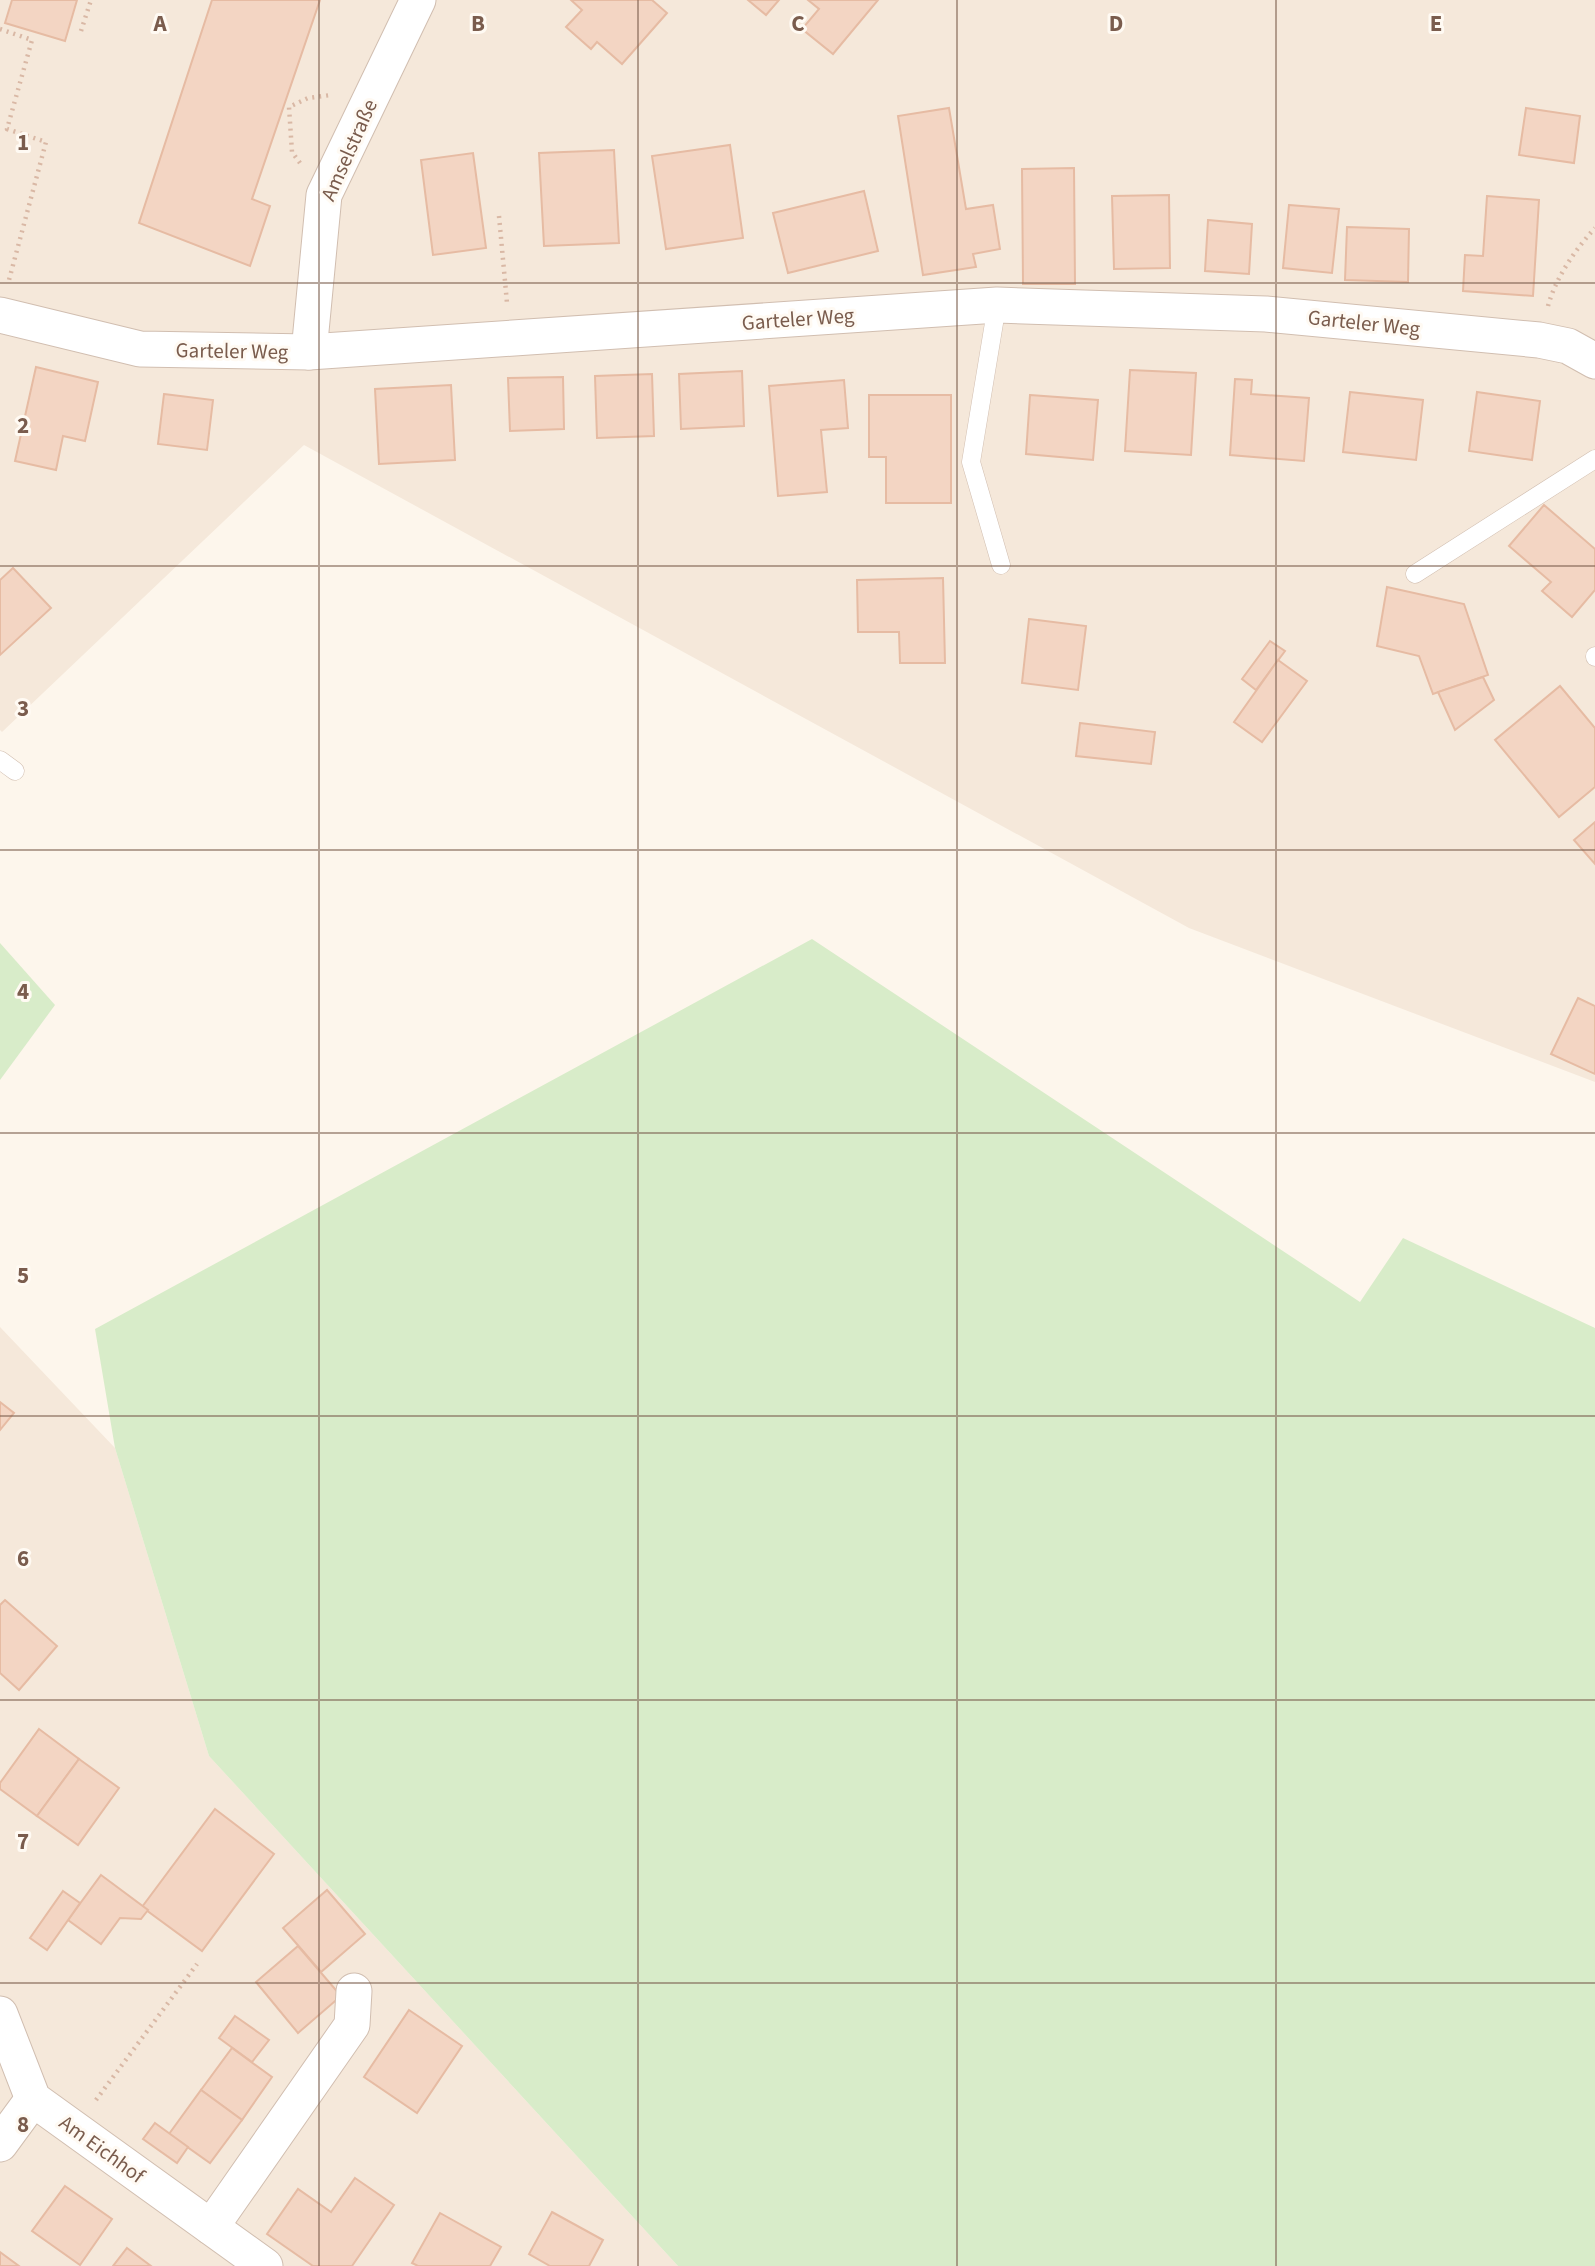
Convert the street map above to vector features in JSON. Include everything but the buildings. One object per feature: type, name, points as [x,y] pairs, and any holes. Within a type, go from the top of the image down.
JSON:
[{"type":"street","name":"Amselstraße","points":[[309,352],[324,195],[418,0]]},
{"type":"street","name":"Garteler Weg","points":[[4,301],[141,349],[309,352],[998,305],[1266,314],[1539,340],[1568,346],[1595,361]]},
{"type":"street","points":[[211,2227],[352,2025],[354,1991]]},
{"type":"street","points":[[0,2014],[33,2099],[0,2144]]},
{"type":"street","name":"Am Eichhof","points":[[33,2099],[265,2266]]},
{"type":"lane","points":[[998,305],[971,462],[1001,565]]},
{"type":"lane","points":[[1415,574],[1595,459]]},
{"type":"lane","points":[[0,760],[15,771]]},
{"type":"path","points":[[81,32],[91,0]]},
{"type":"path","points":[[0,29],[32,40],[7,129],[46,142],[4,301]]},
{"type":"path","points":[[499,216],[510,339]]},
{"type":"path","points":[[1539,340],[1551,294],[1577,249],[1595,228]]},
{"type":"path","points":[[75,2129],[197,1964]]},
{"type":"shaded area","points":[[0,0],[1595,0],[1595,1082],[1189,928],[304,445],[2,732]]},
{"type":"shaded area","points":[[0,1327],[115,1448],[209,1756],[678,2266],[0,2266]]},
{"type":"green space","points":[[812,939],[1360,1302],[1403,1238],[1595,1328],[1595,2266],[678,2266],[209,1756],[115,1448],[95,1329]]},
{"type":"green space","points":[[0,943],[55,1005],[0,1080]]}]
